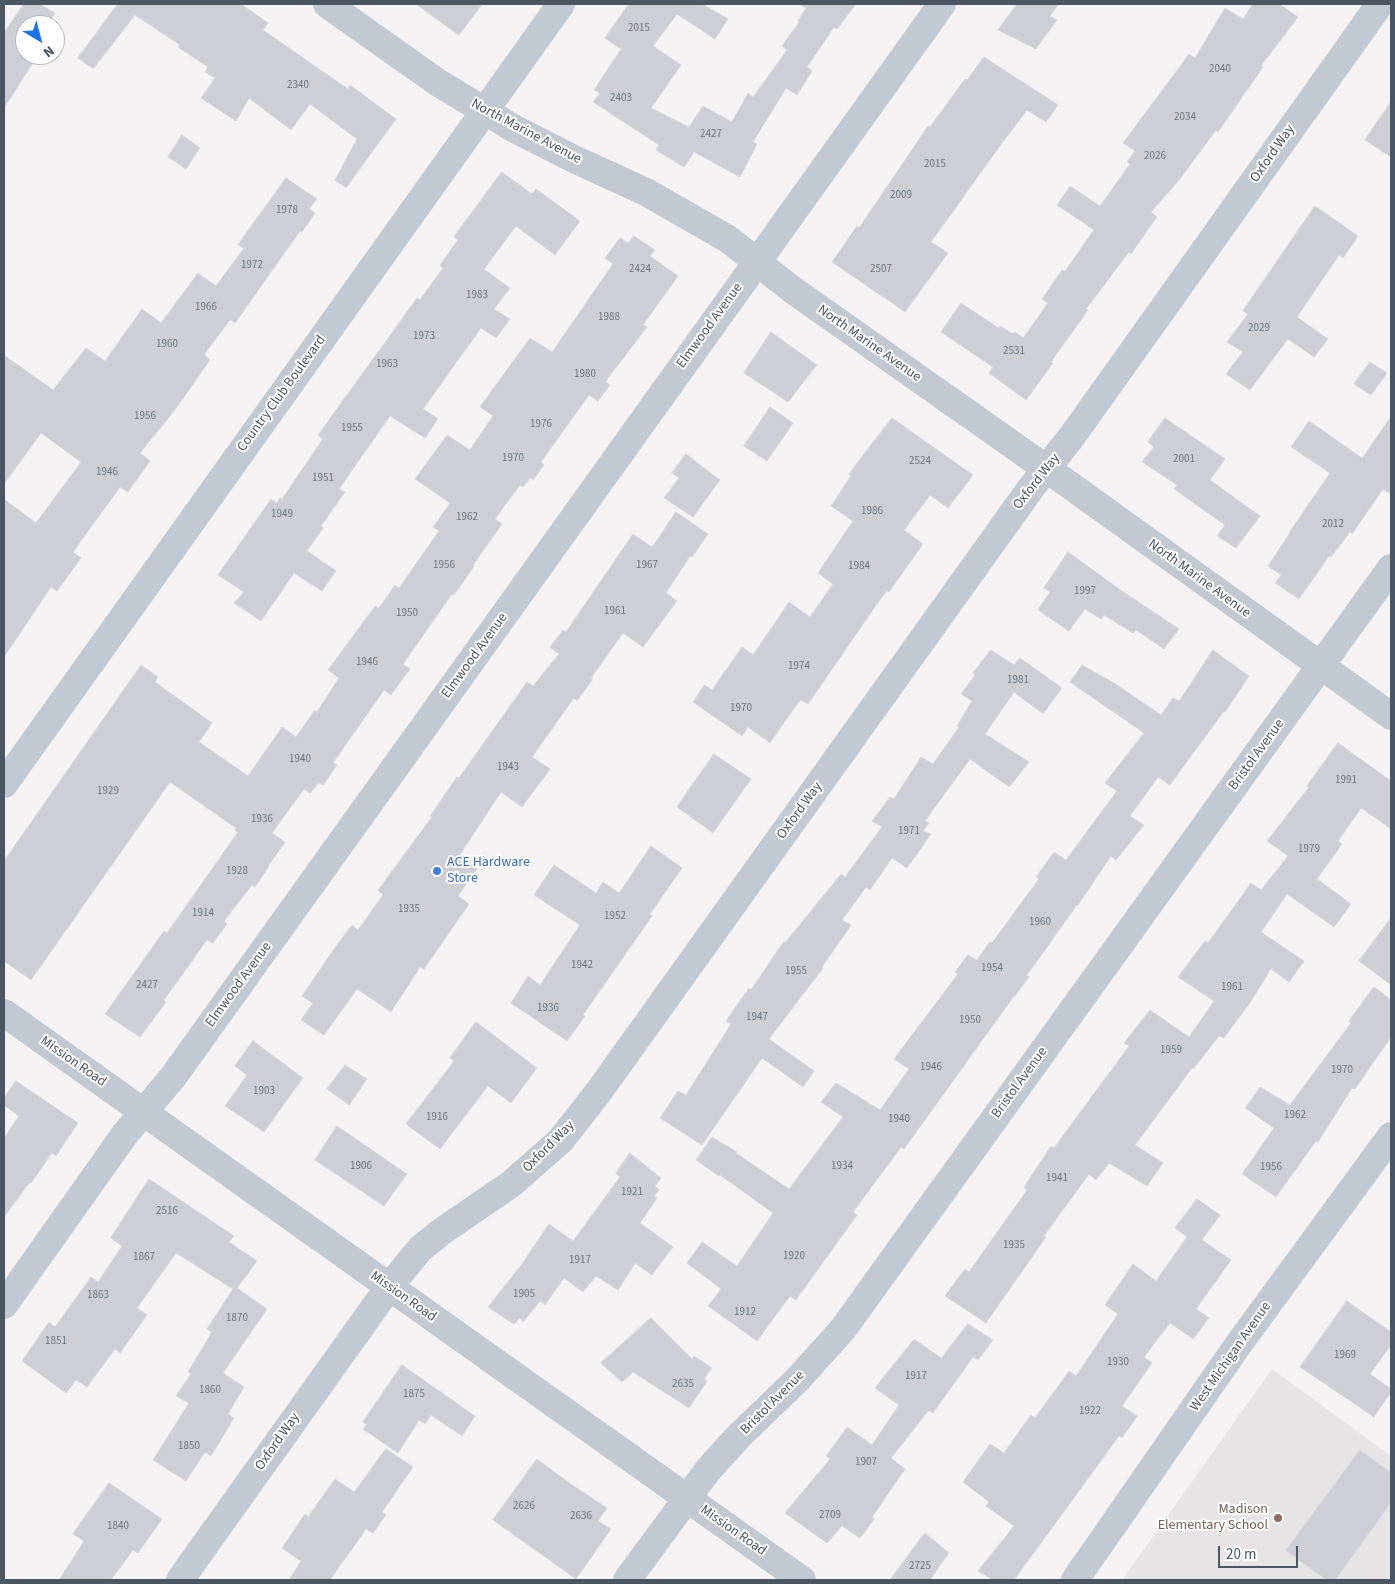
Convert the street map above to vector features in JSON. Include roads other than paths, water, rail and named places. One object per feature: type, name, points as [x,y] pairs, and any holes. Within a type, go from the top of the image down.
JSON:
[{"type":"street","name":"North Marine Avenue","points":[[328,4],[437,82],[484,111],[576,160],[646,192],[728,239],[798,294],[1071,486],[1391,716]]},
{"type":"street","name":"Country Club Boulevard","points":[[4,784],[561,4]]},
{"type":"street","name":"Elmwood Avenue","points":[[4,1305],[125,1134],[174,1077],[942,4]]},
{"type":"street","name":"Oxford Way","points":[[180,1580],[389,1286],[420,1249],[441,1232],[511,1184],[565,1134],[603,1086],[1025,496],[1073,435],[1380,4]]},
{"type":"street","name":"Bristol Avenue","points":[[627,1580],[708,1470],[732,1443],[798,1379],[843,1329],[1391,568]]},
{"type":"street","name":"Mission Road","points":[[4,1013],[802,1580]]},
{"type":"street","name":"West Michigan Avenue","points":[[1076,1580],[1238,1345],[1391,1136]]},
{"type":"place","name":"ACE Hardware Store","points":[[437,871]]},
{"type":"place","name":"Madison Elementary School","points":[[1278,1518]]}]
